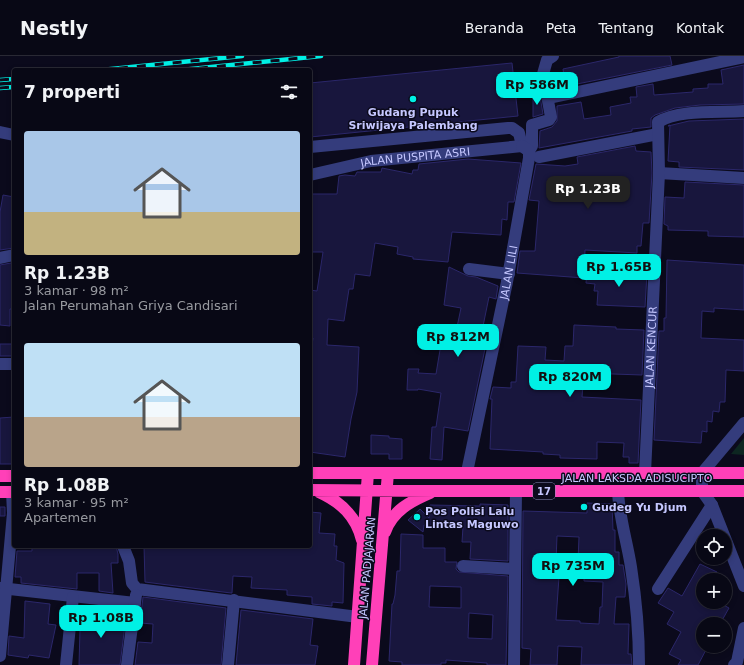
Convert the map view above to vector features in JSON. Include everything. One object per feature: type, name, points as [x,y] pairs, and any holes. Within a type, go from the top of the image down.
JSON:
[{"type":"highway","name":"17","points":[[312,473],[388,473]]},
{"type":"highway","name":"JALAN PADJAJARAN","points":[[354,665],[368,491],[368,473]]},
{"type":"highway","name":"JALAN LAKSDA ADISUCIPTO","points":[[388,473],[744,473]]},
{"type":"highway","name":"JALAN PADJAJARAN","points":[[372,665],[388,473]]},
{"type":"highway","points":[[0,476],[12,476]]},
{"type":"highway","name":"17","points":[[312,490],[386,491]]},
{"type":"highway","points":[[312,491],[330,497],[348,511],[356,523],[363,545]]},
{"type":"highway","name":"JALAN LAKSDA ADISUCIPTO","points":[[386,491],[744,491]]},
{"type":"highway","points":[[382,540],[387,527],[400,509],[410,502],[435,491]]},
{"type":"street","points":[[553,56],[547,60],[543,74],[549,98],[744,57]]},
{"type":"street","name":"JALAN LILI","points":[[467,472],[509,274],[532,146],[532,125],[549,120],[551,117],[549,98]]},
{"type":"street","points":[[658,134],[658,122],[666,117],[744,111]]},
{"type":"street","points":[[312,147],[512,128],[520,133],[530,151]]},
{"type":"street","points":[[0,132],[12,135]]},
{"type":"street","name":"JALAN PUSPITA ASRI","points":[[312,175],[371,161],[530,151],[658,134]]},
{"type":"street","name":"JALAN KENCUR","points":[[645,473],[659,173],[658,134]]},
{"type":"street","points":[[659,173],[744,178]]},
{"type":"street","points":[[0,258],[12,255]]},
{"type":"street","points":[[469,269],[509,274]]},
{"type":"street","points":[[0,364],[12,364]]},
{"type":"street","points":[[744,423],[702,473],[702,491],[712,505],[744,586]]},
{"type":"street","points":[[514,665],[516,491]]},
{"type":"street","points":[[618,491],[622,528],[631,566],[638,622],[639,665]]},
{"type":"street","points":[[9,492],[12,508]]},
{"type":"street","points":[[658,589],[712,505]]},
{"type":"street","points":[[0,656],[3,589],[12,521]]},
{"type":"street","points":[[124,548],[129,562],[132,584],[137,589],[358,616]]},
{"type":"street","points":[[463,566],[515,568]]},
{"type":"street","points":[[3,589],[135,603]]},
{"type":"street","points":[[127,665],[137,589]]},
{"type":"street","points":[[66,665],[73,597]]},
{"type":"street","points":[[228,665],[234,600]]},
{"type":"street","points":[[737,664],[744,628]]},
{"type":"green space","points":[[744,438],[744,455],[731,454]]},
{"type":"building","points":[[619,56],[670,56],[672,65],[556,87],[554,78],[564,76],[563,69]]},
{"type":"building","name":"Gudang Pupuk Sriwijaya Palembang","points":[[512,63],[518,116],[312,137],[312,83]]},
{"type":"building","points":[[744,65],[744,104],[700,105],[675,108],[655,115],[651,118],[651,127],[632,129],[632,131],[539,148],[540,131],[552,127],[557,121],[557,106],[581,102],[584,119],[611,115],[610,107],[631,103],[630,97],[637,97],[636,87],[653,84],[654,95],[693,92],[693,89],[708,88],[708,84],[723,84],[721,70]]},
{"type":"building","points":[[533,96],[540,96],[543,114],[533,117]]},
{"type":"building","points":[[744,119],[744,170],[679,167],[679,162],[668,161],[670,126],[689,121]]},
{"type":"building","points":[[635,146],[636,151],[651,152],[652,173],[649,223],[643,223],[641,246],[637,246],[637,253],[585,250],[584,278],[517,273],[520,251],[535,251],[539,201],[529,200],[536,164],[565,166],[578,164],[577,157]]},
{"type":"building","points":[[468,159],[521,163],[514,202],[508,202],[507,220],[502,219],[501,235],[452,232],[448,262],[413,259],[413,257],[397,254],[398,247],[375,243],[370,276],[355,274],[353,289],[349,289],[344,321],[328,319],[327,345],[359,347],[357,392],[345,457],[312,452],[312,290],[317,291],[323,252],[312,252],[312,194],[337,194],[339,176],[355,176],[357,172],[381,172],[382,168],[412,174],[413,170],[418,170],[419,164]]},
{"type":"building","points":[[685,182],[744,185],[744,237],[708,236],[708,231],[668,230],[668,226],[664,224],[665,197],[684,198]]},
{"type":"building","points":[[3,195],[12,197],[12,248],[0,250],[0,212]]},
{"type":"building","points":[[667,260],[744,265],[744,310],[714,308],[714,312],[702,311],[701,338],[744,340],[744,371],[726,370],[725,402],[720,402],[719,412],[713,411],[712,422],[707,421],[707,432],[702,431],[701,443],[654,440],[659,331],[664,331],[664,318],[666,318]]},
{"type":"building","points":[[12,263],[12,309],[10,309],[10,326],[0,325],[0,265]]},
{"type":"building","points":[[449,267],[468,276],[476,277],[498,286],[496,299],[489,297],[482,331],[484,332],[483,338],[487,339],[468,431],[444,427],[442,460],[430,459],[432,427],[436,427],[441,393],[418,389],[407,390],[408,369],[419,369],[418,373],[436,374],[441,344],[449,345],[453,326],[457,327],[461,308],[444,305]]},
{"type":"building","points":[[587,270],[647,273],[645,307],[597,305],[598,291],[594,291],[595,284],[586,283]]},
{"type":"building","points":[[574,325],[644,330],[642,375],[584,373],[582,397],[641,400],[638,463],[629,463],[629,457],[623,457],[624,443],[597,442],[597,459],[560,458],[560,455],[543,454],[543,452],[490,449],[492,399],[490,399],[493,387],[511,388],[511,382],[516,382],[518,346],[546,347],[545,360],[564,361],[565,346],[573,346]]},
{"type":"building","points":[[0,344],[12,344],[12,356],[0,356]]},
{"type":"building","points":[[12,417],[12,464],[0,464],[0,418]]},
{"type":"building","points":[[371,435],[389,436],[389,438],[402,439],[402,459],[389,459],[389,454],[371,454]]},
{"type":"building","points":[[587,503],[612,504],[613,530],[615,530],[615,552],[619,552],[619,565],[623,565],[626,584],[625,597],[616,597],[614,624],[629,624],[628,654],[631,654],[632,665],[581,665],[582,647],[558,646],[557,665],[530,665],[531,649],[522,648],[523,511],[587,513]],"holes":[[[557,536],[579,537],[578,561],[556,561]],[[559,577],[584,577],[584,581],[603,582],[602,607],[600,607],[599,624],[580,623],[580,621],[556,620]]]},
{"type":"building","points":[[480,504],[508,505],[508,561],[470,559],[471,542],[462,542],[463,527],[424,525],[423,532],[408,520],[420,509],[429,518],[430,505],[480,506]]},
{"type":"building","points":[[0,507],[5,507],[5,516],[0,516]]},
{"type":"building","points":[[312,512],[321,513],[319,533],[335,534],[334,546],[337,546],[336,560],[344,563],[343,603],[332,602],[332,606],[312,604],[312,597],[287,595],[287,590],[251,588],[252,577],[233,576],[232,593],[145,582],[144,548],[312,548]]},
{"type":"building","points":[[401,534],[423,535],[423,548],[445,548],[445,562],[457,562],[456,569],[459,572],[508,576],[506,665],[487,665],[487,663],[446,660],[446,663],[441,663],[441,665],[402,665],[402,662],[389,661],[392,604],[395,595],[397,571],[400,571]],"holes":[[[430,586],[461,587],[461,608],[429,607]],[[469,613],[493,615],[492,639],[468,638]]]},
{"type":"building","points":[[32,548],[116,548],[118,563],[111,563],[113,593],[99,591],[99,573],[77,573],[77,589],[21,583],[21,577],[15,577],[17,551],[32,551]]},
{"type":"building","points":[[699,565],[717,572],[696,573],[696,609],[728,609],[724,617],[696,617],[696,653],[704,653],[698,665],[678,665],[681,660],[669,654],[681,632],[667,624],[674,612],[658,603],[668,588],[682,596]]},
{"type":"building","points":[[143,597],[226,608],[221,665],[135,665],[138,642],[152,643],[153,624],[140,623]]},
{"type":"building","points":[[25,601],[50,604],[48,624],[56,625],[49,658],[29,655],[28,658],[8,655],[9,636],[24,638]]},
{"type":"building","points":[[87,606],[111,608],[110,624],[125,625],[120,665],[79,665],[80,629],[85,630]]},
{"type":"building","points":[[241,610],[313,619],[310,645],[318,646],[315,665],[236,665]]},
{"type":"railway","points":[[121,68],[242,56]]},
{"type":"railway","points":[[201,68],[321,56]]},
{"type":"railway","points":[[0,80],[12,79]]},
{"type":"railway","points":[[0,88],[12,87]]},
{"type":"place","name":"Gudang Pupuk Sriwijaya Palembang","points":[[413,99]]},
{"type":"place","name":"Gudeg Yu Djum","points":[[584,507]]},
{"type":"place","name":"Pos Polisi Lalu Lintas Maguwo","points":[[417,517]]}]
